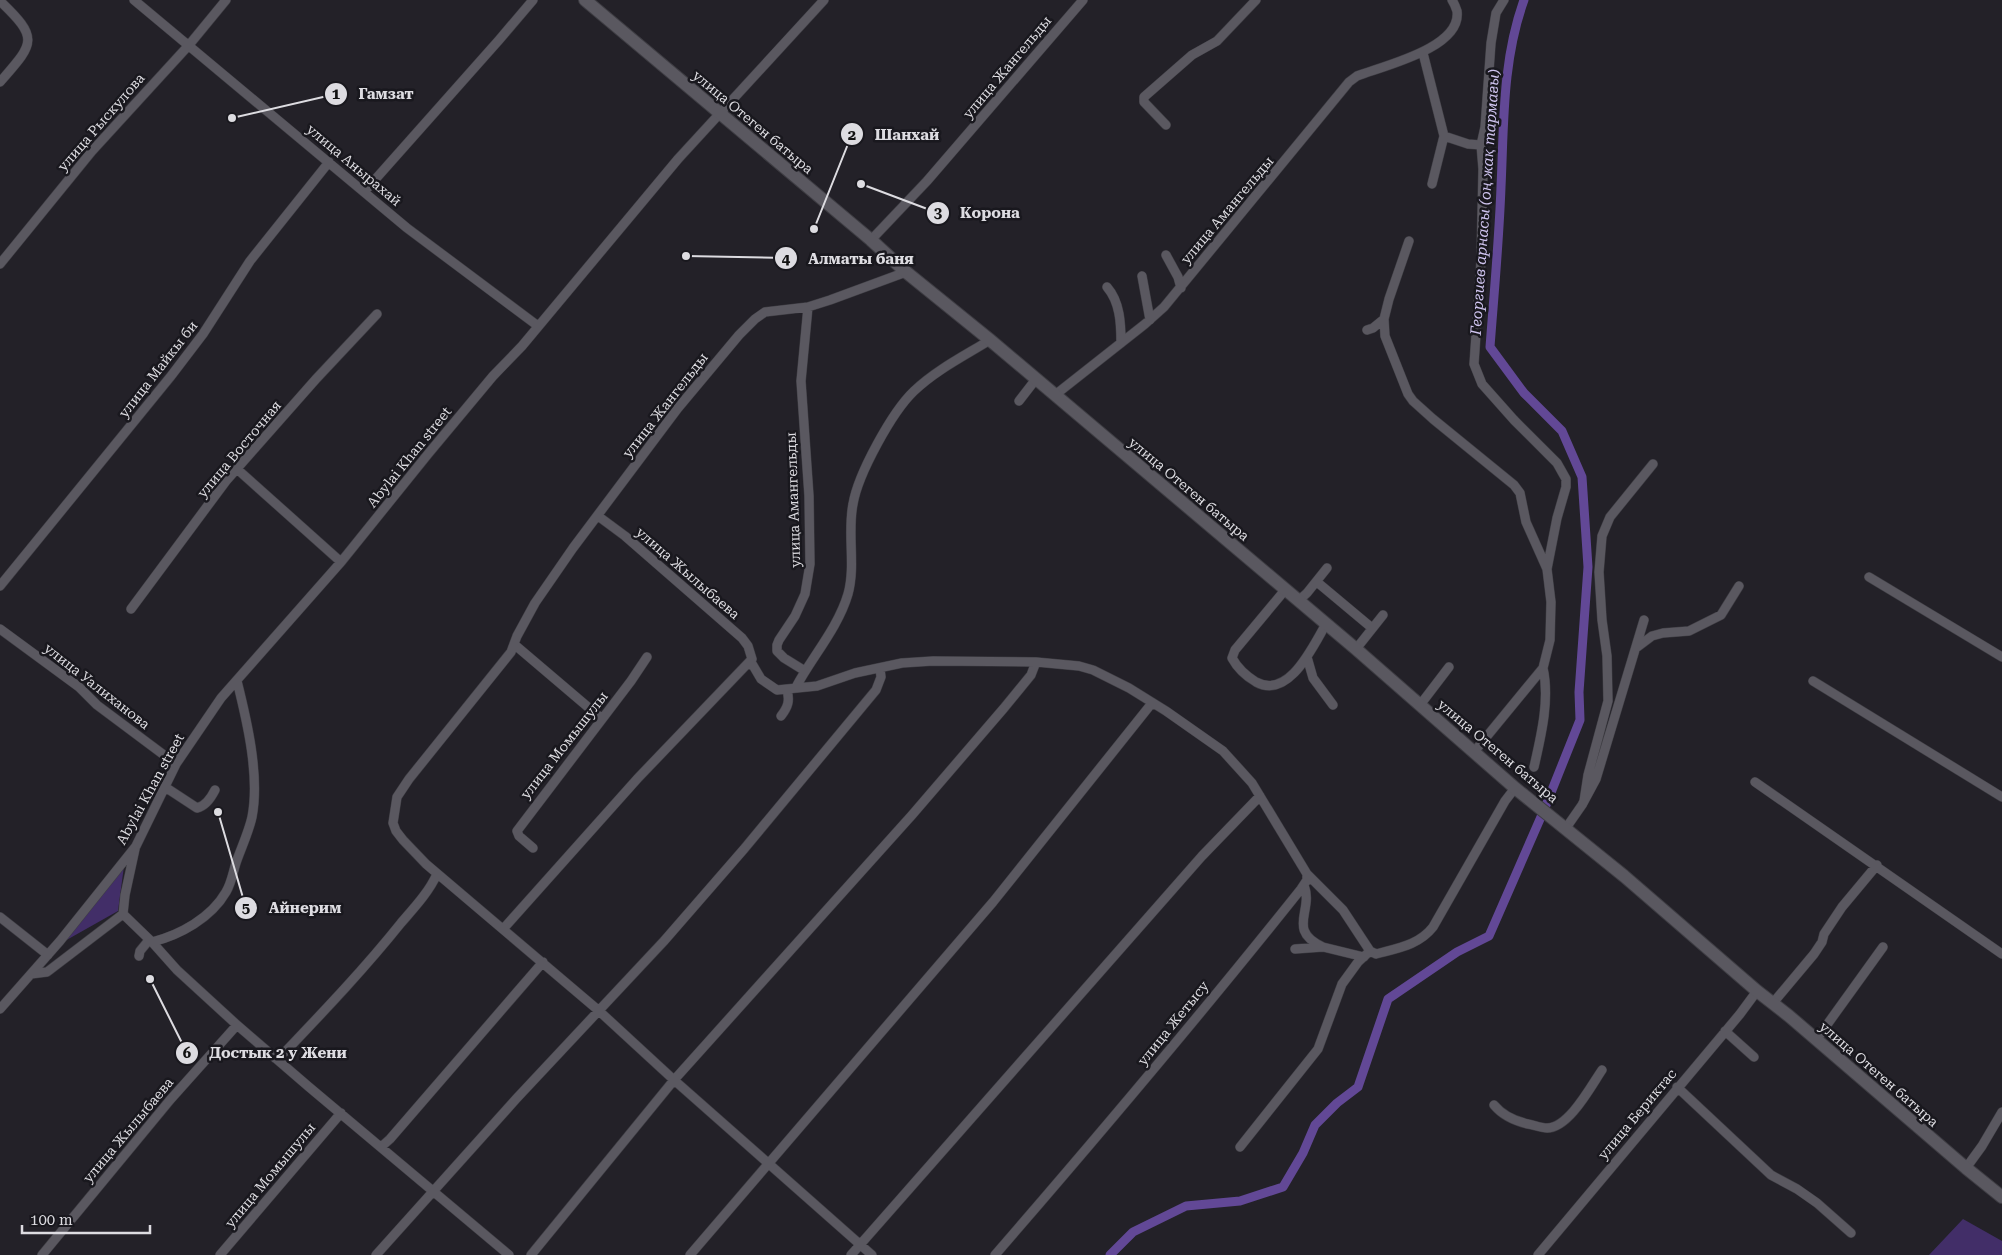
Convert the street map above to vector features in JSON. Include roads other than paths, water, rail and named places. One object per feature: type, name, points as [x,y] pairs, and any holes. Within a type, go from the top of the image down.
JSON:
[{"type":"main road","name":"улица Отеген батыра","points":[[585,0],[1356,649],[1515,788],[1566,828],[2002,1197]]},
{"type":"street","name":"улица Анырахай","points":[[134,0],[407,228],[538,326]]},
{"type":"street","name":"улица Рыскулова","points":[[0,264],[92,151],[189,45],[226,0]]},
{"type":"street","points":[[364,192],[533,0]]},
{"type":"street","name":"Abylai Khan street","points":[[0,1009],[48,955],[136,846],[176,764],[221,698],[341,562],[428,454],[678,159],[824,0]]},
{"type":"street","name":"улица Жангельды","points":[[871,240],[927,181],[1083,0]]},
{"type":"street","points":[[1166,126],[1144,102],[1144,98],[1192,55],[1217,41],[1256,0]]},
{"type":"street","name":"улица Амангельды","points":[[1055,395],[1150,320],[1181,288],[1349,82],[1357,76],[1423,53],[1446,37],[1456,22],[1457,11],[1452,0]]},
{"type":"street","points":[[1504,0],[1496,13],[1491,43],[1485,127],[1481,145],[1481,261],[1474,364],[1482,384],[1514,420],[1557,463],[1566,479],[1566,487],[1557,518],[1547,569]]},
{"type":"street","points":[[0,1],[22,23],[27,33],[28,41],[23,55],[0,82]]},
{"type":"street","points":[[1423,53],[1444,136],[1432,184]]},
{"type":"street","points":[[1444,136],[1468,144],[1481,145]]},
{"type":"street","name":"улица Майкы би","points":[[0,586],[171,376],[203,334],[250,261],[329,162]]},
{"type":"street","points":[[1409,241],[1389,299],[1384,319],[1384,336],[1413,402],[1520,493],[1526,522],[1547,569],[1550,585],[1550,640],[1543,668],[1474,752]]},
{"type":"street","points":[[1166,255],[1181,288]]},
{"type":"street","name":"улица Жангельды","points":[[872,1255],[674,1080],[598,1010],[504,928],[437,874],[396,831],[393,823],[397,797],[409,779],[515,645],[517,636],[536,603],[573,548],[678,408],[739,335],[765,312],[808,307],[856,292],[906,272]]},
{"type":"street","points":[[1142,276],[1150,320]]},
{"type":"street","points":[[1107,286],[1114,295],[1121,320],[1120,343]]},
{"type":"street","name":"улица Амангельды","points":[[805,672],[784,658],[777,651],[777,645],[795,616],[805,594],[810,564],[809,496],[801,380],[808,307]]},
{"type":"street","name":"улица Восточная","points":[[131,609],[226,481],[377,314]]},
{"type":"street","points":[[1367,330],[1373,328],[1384,319]]},
{"type":"street","points":[[796,687],[830,631],[847,597],[851,581],[852,505],[864,472],[884,435],[913,392],[931,377],[990,340]]},
{"type":"street","points":[[1019,401],[1036,379]]},
{"type":"street","points":[[1584,801],[1588,775],[1608,701],[1607,656],[1602,620],[1599,572],[1602,536],[1610,517],[1653,464]]},
{"type":"street","points":[[237,469],[341,562]]},
{"type":"street","name":"улица Жылыбаева","points":[[598,516],[625,536],[742,638],[748,646],[749,663],[768,685],[777,690],[787,690]]},
{"type":"street","points":[[1298,601],[1317,582],[1327,568]]},
{"type":"street","points":[[1869,577],[2002,657]]},
{"type":"street","points":[[1317,582],[1372,628]]},
{"type":"street","points":[[1636,649],[1652,636],[1689,631],[1721,615],[1739,586]]},
{"type":"street","points":[[1285,590],[1235,650],[1232,658],[1237,667],[1249,678],[1262,685],[1277,684],[1292,676],[1307,657],[1326,624]]},
{"type":"street","points":[[1356,649],[1382,615]]},
{"type":"street","points":[[1566,828],[1596,779],[1644,620]]},
{"type":"street","name":"улица Уалиханова","points":[[0,629],[79,687],[97,705],[176,764]]},
{"type":"street","points":[[515,645],[602,719]]},
{"type":"street","name":"улица Момышулы","points":[[533,848],[519,836],[517,831],[647,657]]},
{"type":"street","points":[[1307,657],[1313,678],[1333,705]]},
{"type":"street","points":[[781,716],[788,707],[789,698],[787,690],[796,687],[817,686],[855,673],[902,663],[933,660],[1036,662],[1079,666],[1094,670],[1120,683],[1152,703],[1206,737],[1223,751],[1252,783],[1307,874],[1343,910],[1367,954]]},
{"type":"street","points":[[531,1255],[674,1080],[906,822],[1004,708],[1031,675],[1036,662]]},
{"type":"street","points":[[504,928],[638,778],[749,663]]},
{"type":"street","points":[[1420,705],[1449,667]]},
{"type":"street","points":[[376,1255],[598,1010],[664,941],[744,849],[876,690],[881,677],[880,668]]},
{"type":"street","points":[[1534,767],[1543,716],[1546,680],[1543,668]]},
{"type":"street","points":[[138,956],[140,951],[150,941],[167,938],[200,920],[214,908],[226,893],[232,878],[252,817],[254,775],[247,723],[237,681]]},
{"type":"street","points":[[1813,681],[2002,797]]},
{"type":"street","points":[[690,1255],[993,902],[1152,703]]},
{"type":"street","points":[[1756,782],[2002,954]]},
{"type":"street","points":[[165,787],[197,808],[203,806],[215,790]]},
{"type":"street","points":[[1295,949],[1323,947],[1376,954],[1418,942],[1426,936],[1437,920],[1505,801],[1515,788]]},
{"type":"street","points":[[851,1255],[1202,856],[1260,796]]},
{"type":"street","points":[[31,974],[47,972],[123,914],[125,895],[136,846]]},
{"type":"street","points":[[1773,1003],[1814,954],[1822,942],[1824,934],[1842,907],[1877,865]]},
{"type":"street","points":[[275,1058],[286,1051],[373,958],[421,899],[437,874]]},
{"type":"street","name":"улица Жетысу","points":[[994,1255],[1115,1116],[1247,957],[1304,885],[1307,880],[1307,874]]},
{"type":"street","points":[[1304,885],[1307,893],[1302,928],[1308,938],[1323,947]]},
{"type":"street","points":[[123,914],[167,960],[237,1025],[509,1255]]},
{"type":"street","points":[[0,917],[48,955]]},
{"type":"street","points":[[1816,1040],[1882,947]]},
{"type":"street","points":[[1240,1148],[1318,1049],[1342,984],[1350,972],[1367,954]]},
{"type":"street","points":[[381,1147],[390,1139],[543,962]]},
{"type":"street","name":"улица Бериктас","points":[[1538,1255],[1757,991]]},
{"type":"street","name":"улица Жылыбаева","points":[[42,1255],[170,1100],[237,1025]]},
{"type":"street","points":[[1724,1031],[1754,1057]]},
{"type":"street","points":[[1494,1105],[1500,1113],[1519,1122],[1547,1128],[1558,1126],[1572,1113],[1602,1070]]},
{"type":"street","points":[[1677,1087],[1771,1176],[1817,1203],[1851,1233]]},
{"type":"street","points":[[1966,1168],[1982,1146],[2002,1112]]},
{"type":"street","name":"улица Момышулы","points":[[220,1255],[341,1113]]},
{"type":"waterway","name":"Георгиев арнасы (оң жақ тармағы)","points":[[1110,1255],[1133,1232],[1186,1206],[1240,1201],[1283,1187],[1303,1153],[1315,1125],[1337,1103],[1358,1087],[1388,999],[1457,952],[1489,936],[1544,810],[1580,720],[1579,692],[1588,567],[1582,477],[1562,431],[1524,393],[1490,347],[1499,227],[1505,93],[1512,46],[1524,0]]},
{"type":"place","name":"Гамзат","points":[[232,118]]},
{"type":"place","name":"Корона","points":[[861,184]]},
{"type":"place","name":"Шанхай","points":[[814,229]]},
{"type":"place","name":"Алматы баня","points":[[686,256]]},
{"type":"place","name":"Айнерим","points":[[218,812]]},
{"type":"place","name":"Достык 2 у Жени","points":[[150,979]]}]
